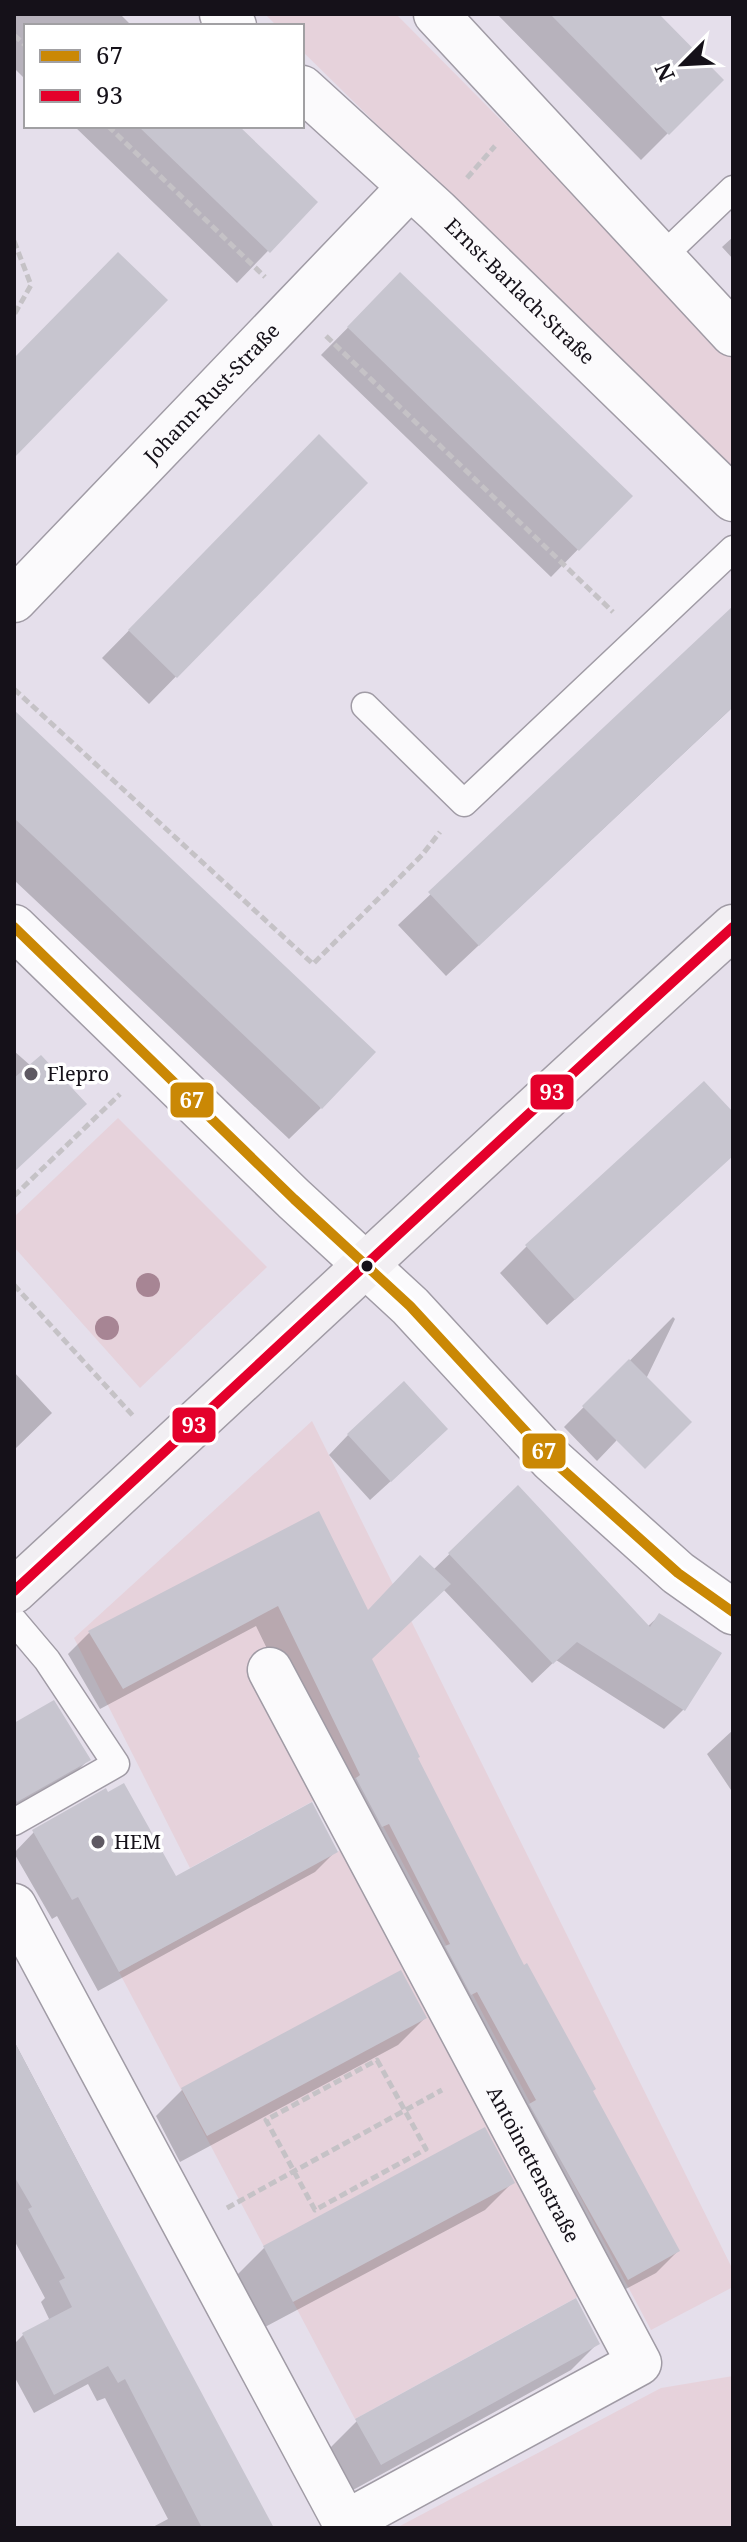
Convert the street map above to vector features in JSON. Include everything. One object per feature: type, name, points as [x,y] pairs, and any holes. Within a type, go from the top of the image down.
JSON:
[{"type":"main road","points":[[14,1591],[733,927]]},
{"type":"street","points":[[436,14],[733,334]]},
{"type":"street","name":"Ernst-Barlach-Straße","points":[[304,90],[424,199],[733,499]]},
{"type":"street","name":"Johann-Rust-Straße","points":[[14,600],[296,307],[424,199]]},
{"type":"street","points":[[14,927],[294,1199],[410,1306],[552,1460],[678,1573],[733,1612]]},
{"type":"street","name":"Antoinettenstraße","points":[[14,1906],[343,2526],[639,2363],[270,1670]]},
{"type":"lane","points":[[662,257],[733,189]]},
{"type":"lane","points":[[365,706],[464,803],[733,549]]},
{"type":"lane","points":[[14,1621],[47,1660],[116,1764],[14,1822]]},
{"type":"path","points":[[424,199],[527,110]]},
{"type":"path","points":[[110,128],[640,638]]},
{"type":"path","points":[[14,241],[31,285],[14,315]]},
{"type":"path","points":[[14,689],[313,964],[422,855],[464,803]]},
{"type":"path","points":[[14,1196],[154,1061]]},
{"type":"path","points":[[14,1285],[165,1451]]},
{"type":"path","points":[[377,2060],[426,2149],[315,2210],[293,2171],[266,2120],[377,2060]]},
{"type":"path","points":[[187,2230],[482,2069]]},
{"type":"shaded area","points":[[265,14],[396,14],[733,355],[733,473],[304,53],[304,24],[275,24]]},
{"type":"shaded area","points":[[118,1118],[267,1267],[140,1388],[14,1247],[14,1217]]},
{"type":"shaded area","points":[[312,1421],[733,2270],[733,2287],[651,2330],[357,1777],[190,1868],[74,1638]]},
{"type":"shaded area","points":[[346,1847],[583,2294],[355,2419],[119,1972]]},
{"type":"shaded area","points":[[733,2376],[733,2528],[398,2527],[661,2388]]},
{"type":"building","points":[[550,14],[659,14],[724,80],[669,135]]},
{"type":"building","points":[[140,128],[241,128],[318,202],[270,253]]},
{"type":"building","points":[[118,252],[168,300],[14,458],[14,358]]},
{"type":"building","points":[[400,272],[633,496],[579,551],[347,327]]},
{"type":"building","points":[[319,434],[368,483],[177,678],[128,630]]},
{"type":"building","points":[[733,606],[733,707],[479,946],[428,892]]},
{"type":"building","points":[[14,710],[376,1052],[322,1109],[14,818]]},
{"type":"building","points":[[41,1055],[87,1104],[14,1172],[14,1078]]},
{"type":"building","points":[[704,1081],[733,1112],[733,1156],[575,1300],[525,1245]]},
{"type":"building","points":[[629,1359],[692,1422],[645,1469],[582,1406]]},
{"type":"building","points":[[404,1381],[448,1429],[391,1482],[347,1434]]},
{"type":"building","points":[[518,1485],[650,1627],[659,1613],[722,1653],[685,1711],[577,1642],[553,1664],[448,1553]]},
{"type":"building","points":[[319,1511],[368,1610],[420,1555],[451,1584],[372,1659],[418,1758],[524,1965],[527,1963],[596,2089],[593,2091],[680,2251],[628,2280],[529,2104],[536,2100],[477,1992],[471,1995],[445,1946],[450,1944],[389,1824],[382,1827],[356,1778],[360,1775],[278,1606],[123,1689],[88,1631]]},
{"type":"building","points":[[54,1700],[91,1760],[17,1802],[14,1796],[14,1723]]},
{"type":"building","points":[[124,1783],[176,1876],[312,1802],[338,1852],[119,1972],[78,1897],[72,1900],[32,1830],[106,1788],[108,1792]]},
{"type":"building","points":[[401,1970],[427,2018],[207,2136],[181,2088]]},
{"type":"building","points":[[14,2041],[274,2528],[202,2528],[125,2379],[118,2383],[108,2366],[54,2395],[22,2333],[72,2307],[59,2281],[65,2278],[14,2176]]},
{"type":"building","points":[[485,2127],[515,2183],[293,2302],[263,2246]]},
{"type":"building","points":[[576,2298],[600,2344],[381,2465],[355,2419]]},
{"type":"transit line","name":"67","points":[[14,927],[294,1199],[410,1306],[552,1460],[678,1573],[733,1612]]},
{"type":"transit line","name":"93","points":[[14,1591],[733,927]]},
{"type":"place","name":"Flepro","points":[[31,1074]]},
{"type":"place","name":"HEM","points":[[98,1842]]}]
